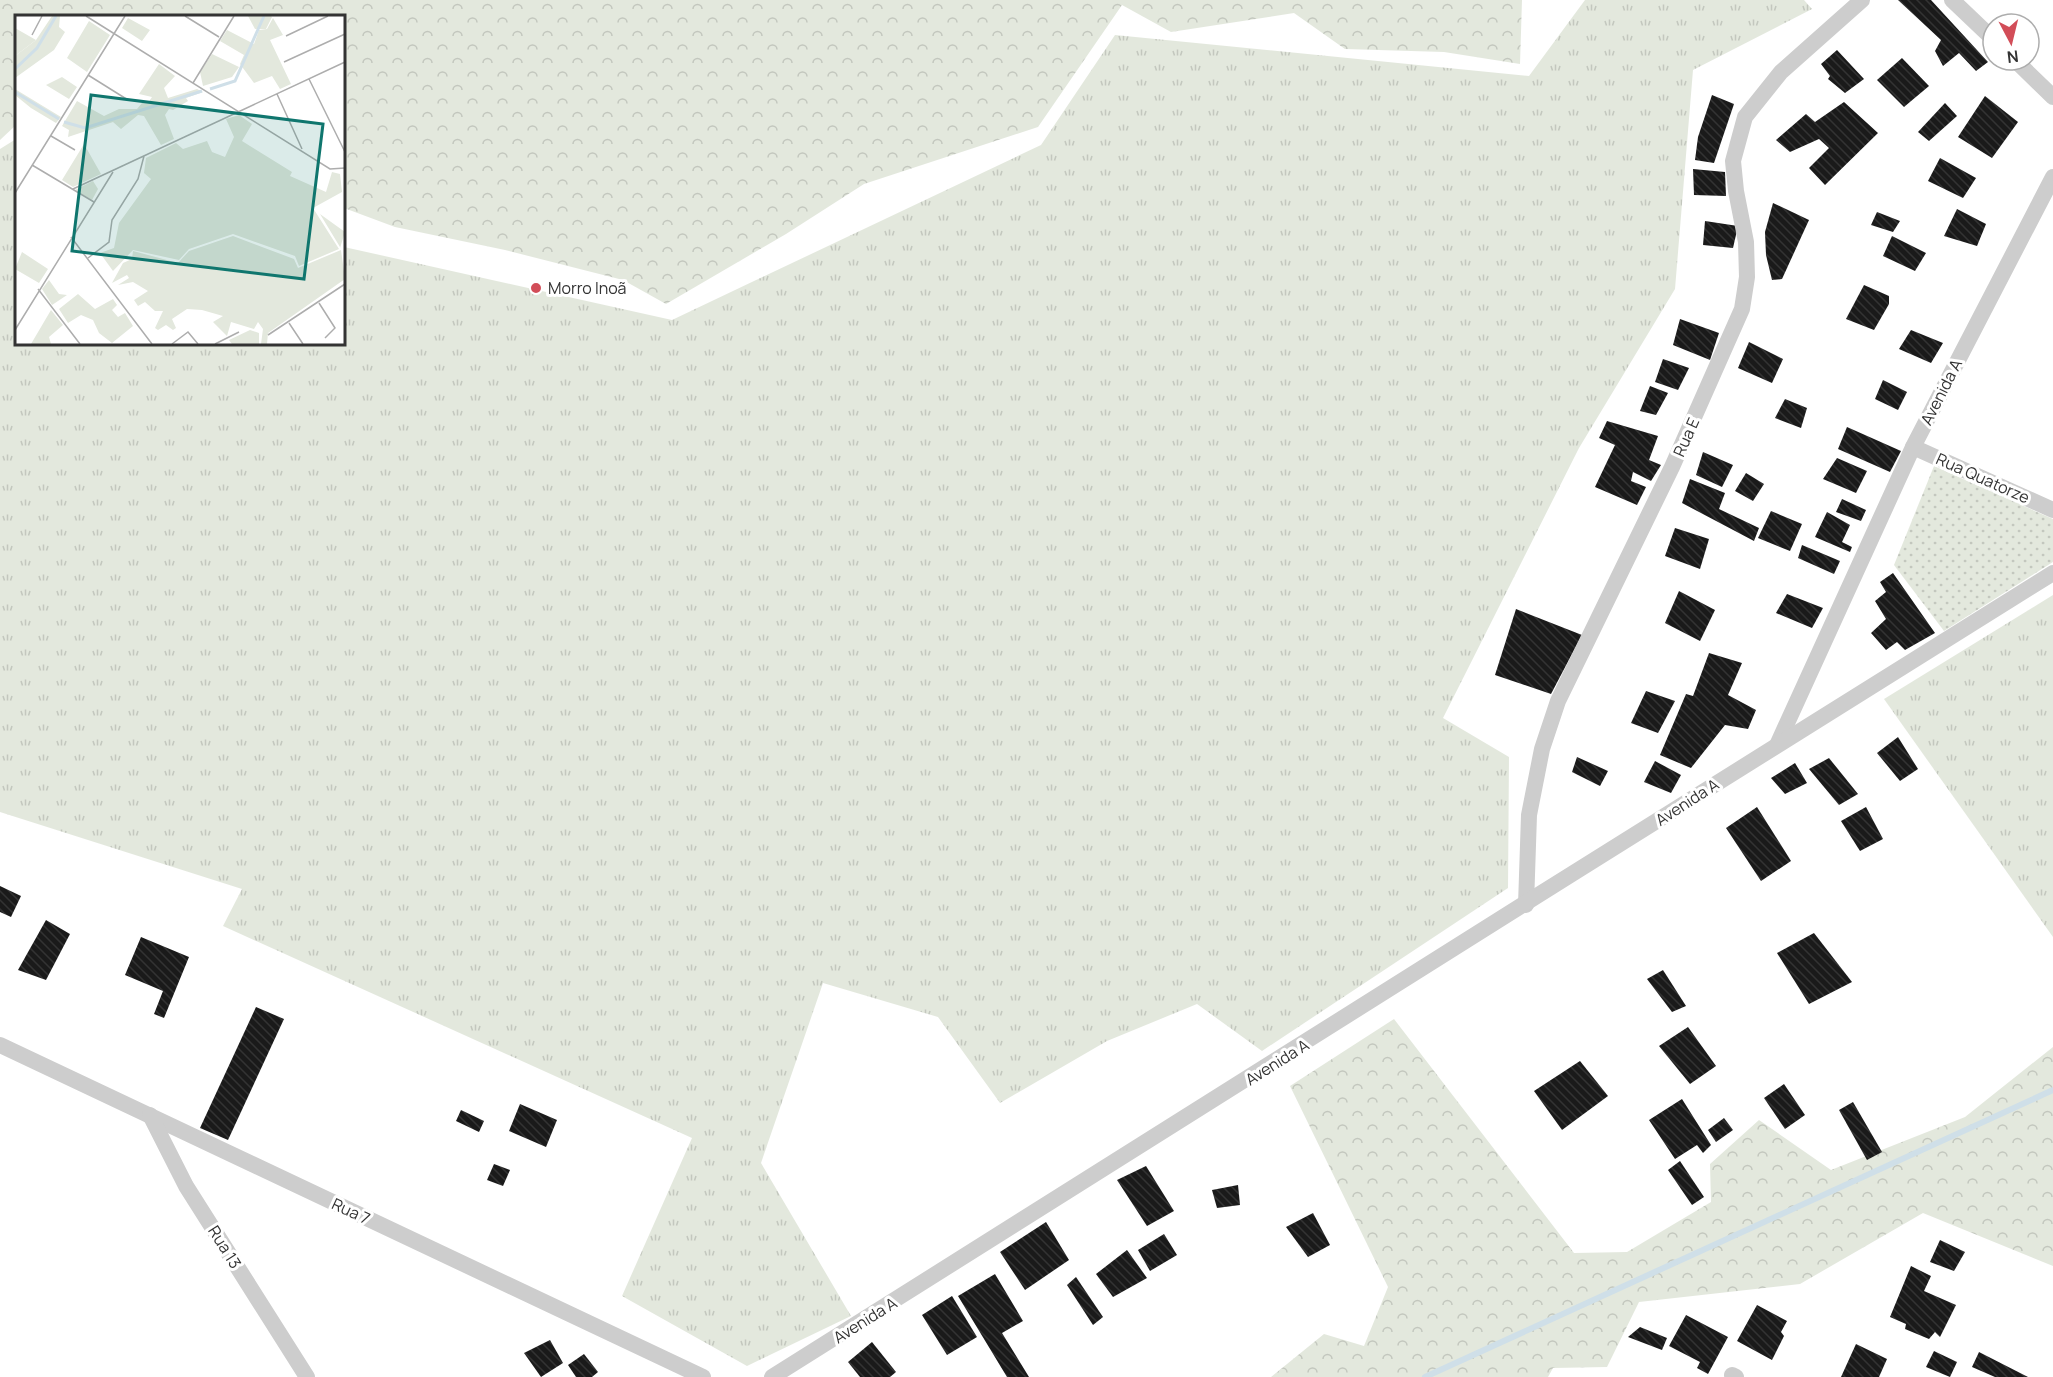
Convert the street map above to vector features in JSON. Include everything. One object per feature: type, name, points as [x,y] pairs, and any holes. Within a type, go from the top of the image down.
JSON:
[{"type":"street","name":"Rua E","points":[[1526,905],[1529,815],[1542,749],[1558,700],[1672,467],[1742,309],[1747,277],[1746,242],[1733,161],[1736,143],[1745,117],[1781,72],[1862,0]]},
{"type":"street","points":[[1952,0],[1981,28]]},
{"type":"street","points":[[2027,72],[2053,97]]},
{"type":"street","name":"Avenida A","points":[[1779,743],[1913,447],[2053,177]]},
{"type":"street","name":"Rua Quatorze","points":[[1913,447],[2053,510]]},
{"type":"street","name":"Avenida A","points":[[772,1377],[2053,573]]},
{"type":"street","name":"Rua 7","points":[[0,1045],[703,1377]]},
{"type":"street","name":"Rua 13","points":[[150,1115],[186,1186],[307,1377]]},
{"type":"green space","points":[[0,0],[1522,0],[1520,64],[1444,52],[1345,49],[1294,13],[1171,32],[1122,5],[1038,127],[864,184],[786,234],[666,304],[623,280],[505,250],[395,227],[345,208],[345,15],[15,15],[15,126],[0,140]]},
{"type":"green space","points":[[1585,0],[1804,0],[1812,9],[1693,70],[1675,289],[1579,448],[1443,718],[1509,757],[1508,888],[1262,1051],[1197,1004],[1107,1041],[1000,1103],[938,1017],[823,983],[761,1163],[851,1316],[747,1366],[622,1296],[692,1138],[223,926],[242,889],[0,812],[0,149],[15,140],[15,345],[345,345],[345,247],[672,320],[1041,145],[1115,35],[1529,76]]},
{"type":"green space","points":[[1934,466],[2053,519],[2053,562],[1944,631],[1894,565]]},
{"type":"green space","points":[[2053,595],[2053,937],[1884,699]]},
{"type":"green space","points":[[1394,1019],[1574,1253],[1627,1252],[1711,1202],[1710,1164],[1759,1120],[1831,1170],[1965,1117],[2053,1047],[2053,1266],[1923,1213],[1800,1284],[1639,1302],[1607,1367],[1553,1368],[1548,1377],[1271,1377],[1324,1334],[1364,1346],[1388,1287],[1290,1086]]},
{"type":"building","points":[[1898,0],[1931,0],[1981,54],[1981,67],[1976,71],[1959,53],[1943,66],[1935,51],[1941,40]]},
{"type":"building","points":[[1837,50],[1864,79],[1845,93],[1828,79],[1830,76],[1821,64]]},
{"type":"building","points":[[1902,58],[1929,86],[1904,107],[1877,80]]},
{"type":"building","points":[[1712,95],[1734,104],[1714,163],[1695,160],[1698,137]]},
{"type":"building","points":[[1985,96],[2018,122],[1992,158],[1958,137]]},
{"type":"building","points":[[1844,102],[1878,133],[1825,185],[1809,168],[1829,148],[1819,139],[1790,152],[1776,140],[1806,114],[1815,122]]},
{"type":"building","points":[[1945,103],[1957,116],[1929,141],[1918,132]]},
{"type":"building","points":[[1940,158],[1976,178],[1963,198],[1928,181]]},
{"type":"building","points":[[1693,169],[1725,172],[1726,196],[1694,195]]},
{"type":"building","points":[[1773,203],[1809,220],[1782,279],[1772,280],[1766,255],[1765,232]]},
{"type":"building","points":[[1957,209],[1986,224],[1977,246],[1944,236]]},
{"type":"building","points":[[1877,212],[1900,221],[1893,232],[1871,225]]},
{"type":"building","points":[[1705,221],[1738,226],[1733,248],[1703,245]]},
{"type":"building","points":[[1892,236],[1926,253],[1915,271],[1883,256]]},
{"type":"building","points":[[1864,285],[1889,296],[1889,304],[1874,330],[1846,319]]},
{"type":"building","points":[[1680,319],[1719,333],[1710,360],[1673,345]]},
{"type":"building","points":[[1911,330],[1943,343],[1931,363],[1899,349]]},
{"type":"building","points":[[1749,342],[1783,359],[1772,383],[1738,368]]},
{"type":"building","points":[[1663,359],[1689,368],[1678,390],[1655,382]]},
{"type":"building","points":[[1883,380],[1907,392],[1898,410],[1875,399]]},
{"type":"building","points":[[1650,386],[1668,393],[1656,415],[1640,411]]},
{"type":"building","points":[[1785,399],[1807,408],[1801,428],[1775,418]]},
{"type":"building","points":[[1607,421],[1658,436],[1649,460],[1661,465],[1651,481],[1633,472],[1631,481],[1646,487],[1637,505],[1595,487],[1615,445],[1599,438]]},
{"type":"building","points":[[1847,427],[1901,451],[1890,472],[1838,449]]},
{"type":"building","points":[[1703,452],[1733,465],[1722,487],[1696,475]]},
{"type":"building","points":[[1837,458],[1867,471],[1856,493],[1823,479]]},
{"type":"building","points":[[1746,473],[1764,484],[1753,501],[1735,491]]},
{"type":"building","points":[[1690,479],[1725,493],[1719,509],[1759,528],[1754,541],[1682,503]]},
{"type":"building","points":[[1842,499],[1866,510],[1861,521],[1836,512]]},
{"type":"building","points":[[1771,511],[1802,524],[1790,551],[1758,538]]},
{"type":"building","points":[[1827,512],[1850,525],[1842,542],[1852,547],[1850,552],[1815,537]]},
{"type":"building","points":[[1675,528],[1709,539],[1700,569],[1665,556]]},
{"type":"building","points":[[1802,545],[1840,561],[1834,574],[1798,558]]},
{"type":"building","points":[[1893,573],[1935,633],[1905,650],[1897,642],[1886,650],[1871,633],[1886,619],[1875,601],[1886,592],[1880,582]]},
{"type":"building","points":[[1679,591],[1715,610],[1700,641],[1665,623]]},
{"type":"building","points":[[1787,594],[1823,608],[1812,628],[1776,613]]},
{"type":"building","points":[[1516,609],[1582,635],[1551,694],[1495,675]]},
{"type":"building","points":[[1709,653],[1742,663],[1728,695],[1756,710],[1748,729],[1725,725],[1691,768],[1660,755],[1686,694],[1693,696]]},
{"type":"building","points":[[1646,691],[1675,701],[1658,733],[1631,723]]},
{"type":"building","points":[[1898,737],[1918,769],[1900,781],[1877,753]]},
{"type":"building","points":[[1577,757],[1608,771],[1600,786],[1572,772]]},
{"type":"building","points":[[1829,758],[1858,794],[1839,805],[1809,769]]},
{"type":"building","points":[[1655,761],[1681,775],[1671,793],[1644,782]]},
{"type":"building","points":[[1795,763],[1807,783],[1785,794],[1771,778]]},
{"type":"building","points":[[1757,807],[1791,861],[1761,881],[1726,828]]},
{"type":"building","points":[[1866,807],[1883,839],[1860,851],[1841,821]]},
{"type":"building","points":[[0,886],[21,896],[11,917],[0,912]]},
{"type":"building","points":[[46,920],[70,934],[46,980],[18,970]]},
{"type":"building","points":[[1814,933],[1852,982],[1809,1004],[1777,953]]},
{"type":"building","points":[[141,937],[189,957],[164,1018],[154,1014],[163,991],[125,975]]},
{"type":"building","points":[[1663,970],[1686,1006],[1672,1012],[1647,979]]},
{"type":"building","points":[[256,1007],[284,1019],[228,1140],[200,1128]]},
{"type":"building","points":[[1688,1027],[1716,1066],[1690,1084],[1659,1046]]},
{"type":"building","points":[[1580,1061],[1608,1096],[1562,1130],[1534,1091]]},
{"type":"building","points":[[1784,1084],[1805,1115],[1785,1129],[1764,1098]]},
{"type":"building","points":[[1682,1099],[1711,1145],[1703,1153],[1697,1145],[1675,1159],[1649,1120]]},
{"type":"building","points":[[1853,1102],[1882,1152],[1867,1160],[1839,1110]]},
{"type":"building","points":[[520,1104],[557,1120],[546,1147],[509,1131]]},
{"type":"building","points":[[461,1110],[484,1121],[479,1132],[456,1121]]},
{"type":"building","points":[[1724,1118],[1733,1130],[1716,1142],[1708,1130]]},
{"type":"building","points":[[1680,1161],[1704,1197],[1692,1205],[1668,1170]]},
{"type":"building","points":[[494,1164],[510,1170],[503,1186],[487,1180]]},
{"type":"building","points":[[1146,1166],[1174,1211],[1147,1226],[1117,1180]]},
{"type":"building","points":[[1238,1185],[1240,1205],[1217,1208],[1212,1190]]},
{"type":"building","points":[[1313,1213],[1330,1245],[1308,1257],[1286,1227]]},
{"type":"building","points":[[1046,1222],[1069,1260],[1025,1290],[1000,1252]]},
{"type":"building","points":[[1164,1234],[1177,1255],[1150,1271],[1138,1250]]},
{"type":"building","points":[[1940,1240],[1965,1252],[1954,1271],[1930,1262]]},
{"type":"building","points":[[1127,1250],[1147,1278],[1113,1297],[1096,1274]]},
{"type":"building","points":[[1911,1266],[1931,1276],[1924,1291],[1956,1305],[1940,1337],[1935,1332],[1929,1339],[1905,1329],[1906,1324],[1890,1317]]},
{"type":"building","points":[[995,1274],[1023,1321],[1002,1333],[1029,1377],[1007,1377],[958,1296]]},
{"type":"building","points":[[1076,1277],[1103,1317],[1093,1325],[1067,1285]]},
{"type":"building","points":[[952,1296],[977,1337],[947,1355],[922,1315]]},
{"type":"building","points":[[1757,1305],[1787,1321],[1781,1332],[1784,1336],[1772,1360],[1737,1341]]},
{"type":"building","points":[[1686,1315],[1728,1337],[1708,1374],[1697,1368],[1700,1362],[1669,1346]]},
{"type":"building","points":[[1640,1327],[1667,1338],[1662,1350],[1628,1337]]},
{"type":"building","points":[[550,1340],[563,1363],[541,1377],[524,1353]]},
{"type":"building","points":[[872,1342],[896,1372],[890,1377],[860,1377],[848,1362]]},
{"type":"building","points":[[1856,1344],[1887,1359],[1879,1377],[1841,1377]]},
{"type":"building","points":[[1934,1351],[1957,1362],[1950,1377],[1926,1367]]},
{"type":"building","points":[[1979,1352],[2028,1377],[1995,1377],[1972,1367]]},
{"type":"building","points":[[584,1354],[598,1372],[592,1377],[576,1377],[568,1365]]},
{"type":"waterway","points":[[1425,1377],[2053,1090]]},
{"type":"place","name":"Morro Inoã","points":[[536,288]]}]
